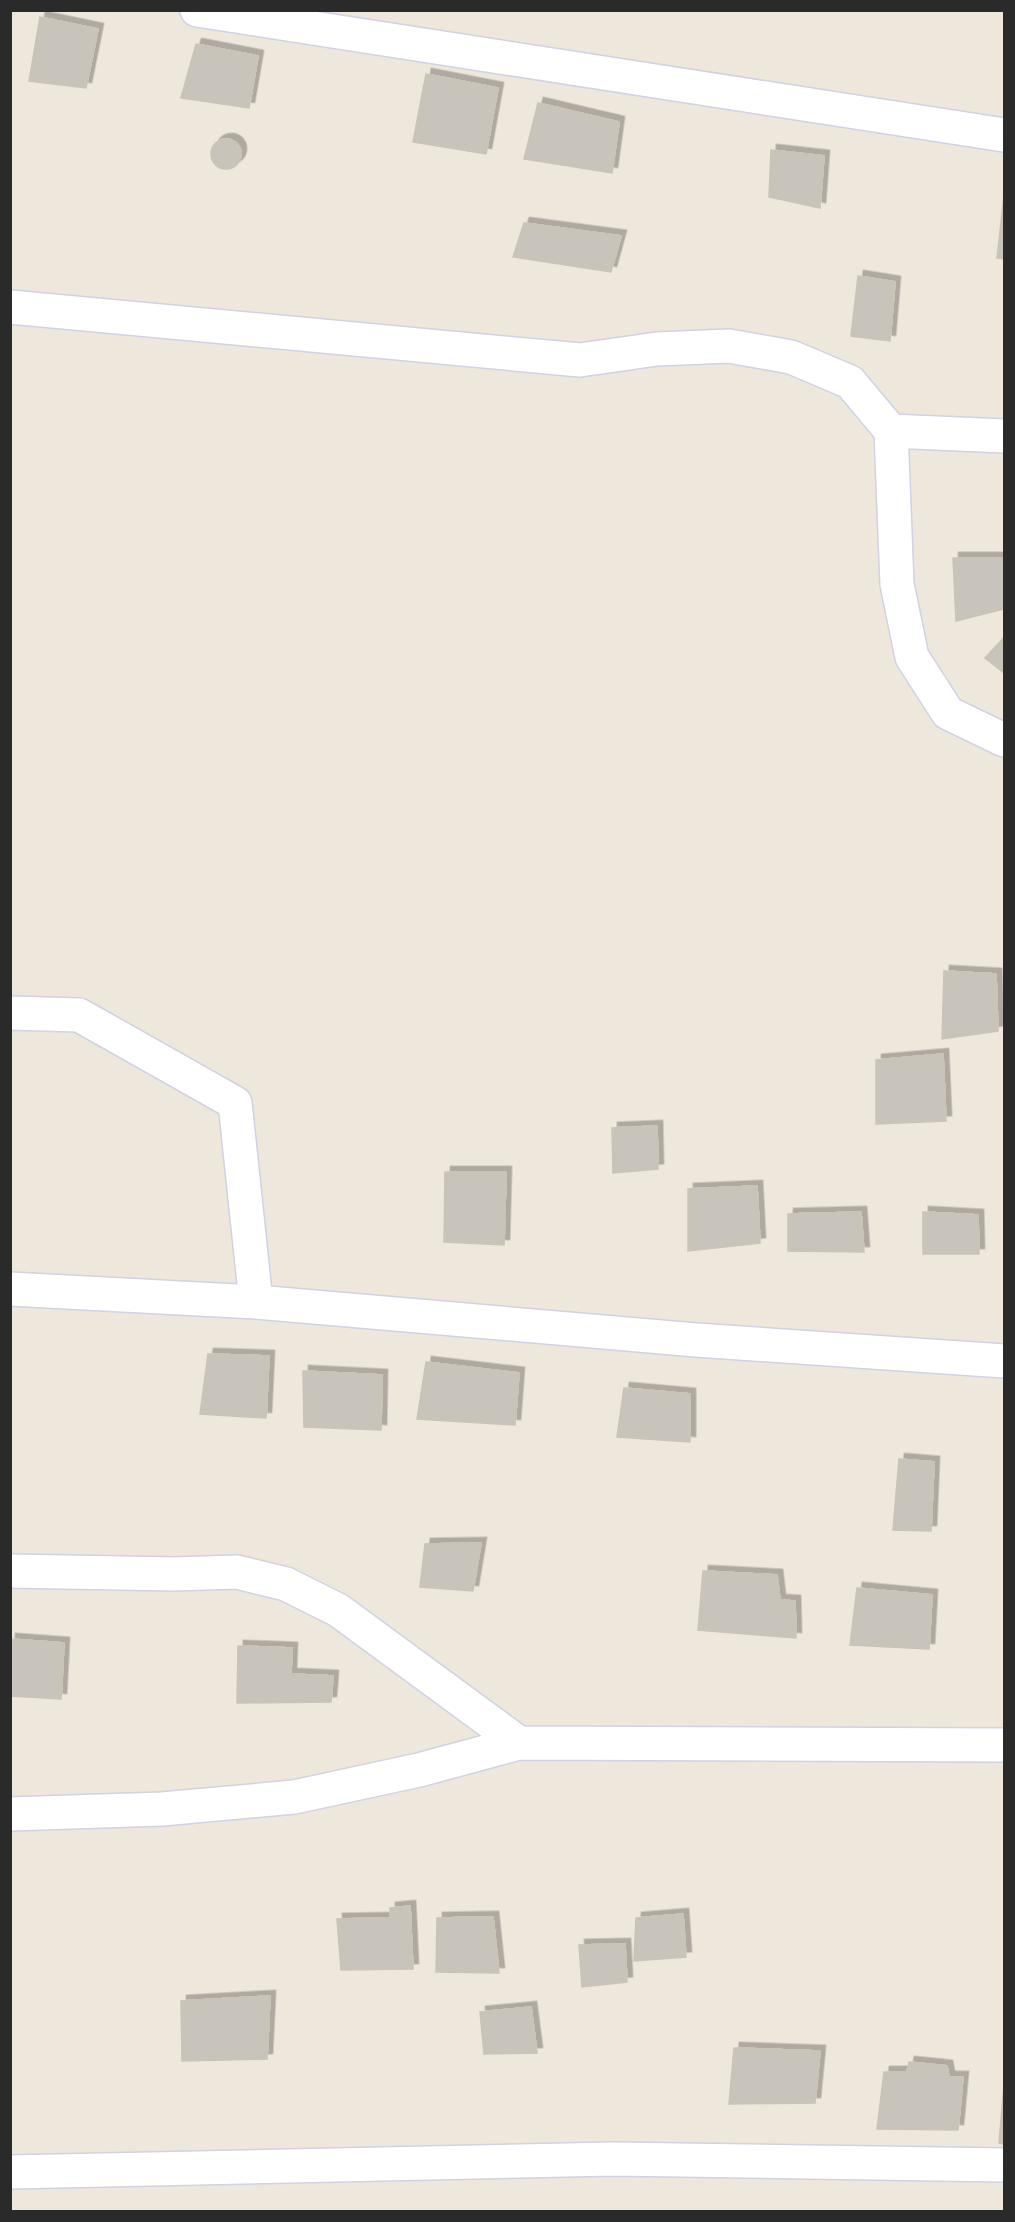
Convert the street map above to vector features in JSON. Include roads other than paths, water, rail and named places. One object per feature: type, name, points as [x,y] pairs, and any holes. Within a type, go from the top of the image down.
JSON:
[{"type":"street","points":[[197,10],[1005,135]]},
{"type":"street","points":[[10,307],[580,360],[657,349],[729,346],[791,357],[850,382],[891,431],[897,584],[912,657],[948,712],[1005,740]]},
{"type":"street","points":[[891,431],[1005,436]]},
{"type":"street","points":[[10,1013],[79,1015],[235,1103],[256,1302]]},
{"type":"street","points":[[10,1289],[256,1302],[684,1339],[1005,1361]]},
{"type":"street","points":[[10,1571],[174,1574],[237,1572],[286,1584],[338,1610],[519,1743]]},
{"type":"street","points":[[10,1814],[162,1809],[294,1797],[419,1770],[519,1743],[1005,1745]]},
{"type":"street","points":[[10,2172],[613,2159],[1005,2165]]}]
